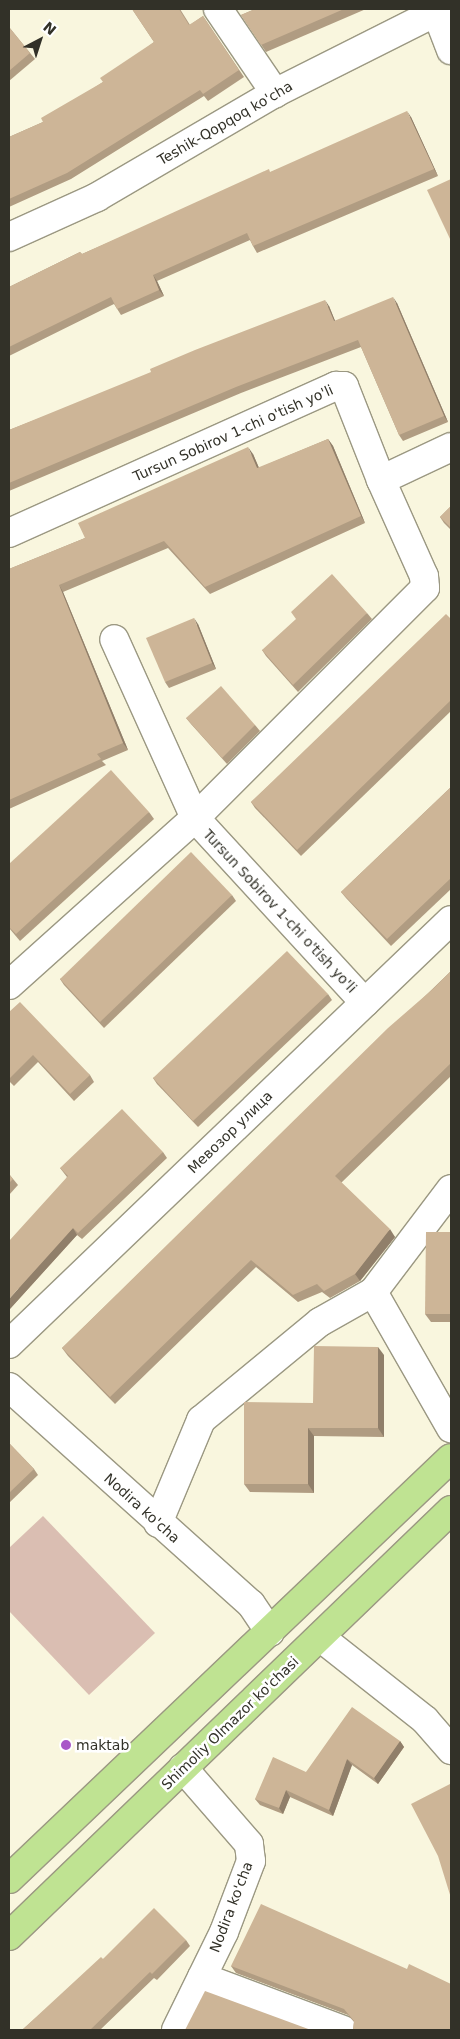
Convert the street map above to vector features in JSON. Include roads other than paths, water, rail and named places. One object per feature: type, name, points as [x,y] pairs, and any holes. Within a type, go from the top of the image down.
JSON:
[{"type":"main road","points":[[9,1879],[451,1458]]},
{"type":"main road","points":[[428,1481],[451,1510]]},
{"type":"main road","name":"Shimoliy Olmazor ko'chasi","points":[[9,1936],[451,1510]]},
{"type":"street","points":[[218,9],[275,93]]},
{"type":"street","points":[[439,10],[451,50]]},
{"type":"street","name":"Teshik-Qopqoq ko'cha","points":[[9,237],[98,197],[275,93],[439,10]]},
{"type":"street","name":"Tursun Sobirov 1-chi o'tish yo'li","points":[[9,532],[336,386],[347,389],[381,480],[424,576],[425,588],[195,818],[9,985]]},
{"type":"street","points":[[381,480],[451,447]]},
{"type":"street","name":"Tursun Sobirov 1-chi o'tish yo'li","points":[[114,639],[195,818],[365,1003]]},
{"type":"street","name":"Мевозор улица","points":[[9,1344],[451,920]]},
{"type":"street","points":[[158,1523],[201,1420],[320,1322],[373,1292],[451,1189]]},
{"type":"street","points":[[373,1292],[451,1428]]},
{"type":"street","name":"Nodira ko'cha","points":[[9,1387],[158,1523],[251,1604],[270,1632]]},
{"type":"street","points":[[320,1638],[425,1720],[451,1750]]},
{"type":"street","name":"Nodira ko'cha","points":[[176,2030],[224,1932],[251,1861],[249,1844],[183,1768]]},
{"type":"street","points":[[202,1977],[343,2030]]},
{"type":"place","name":"maktab","points":[[66,1745]]}]
